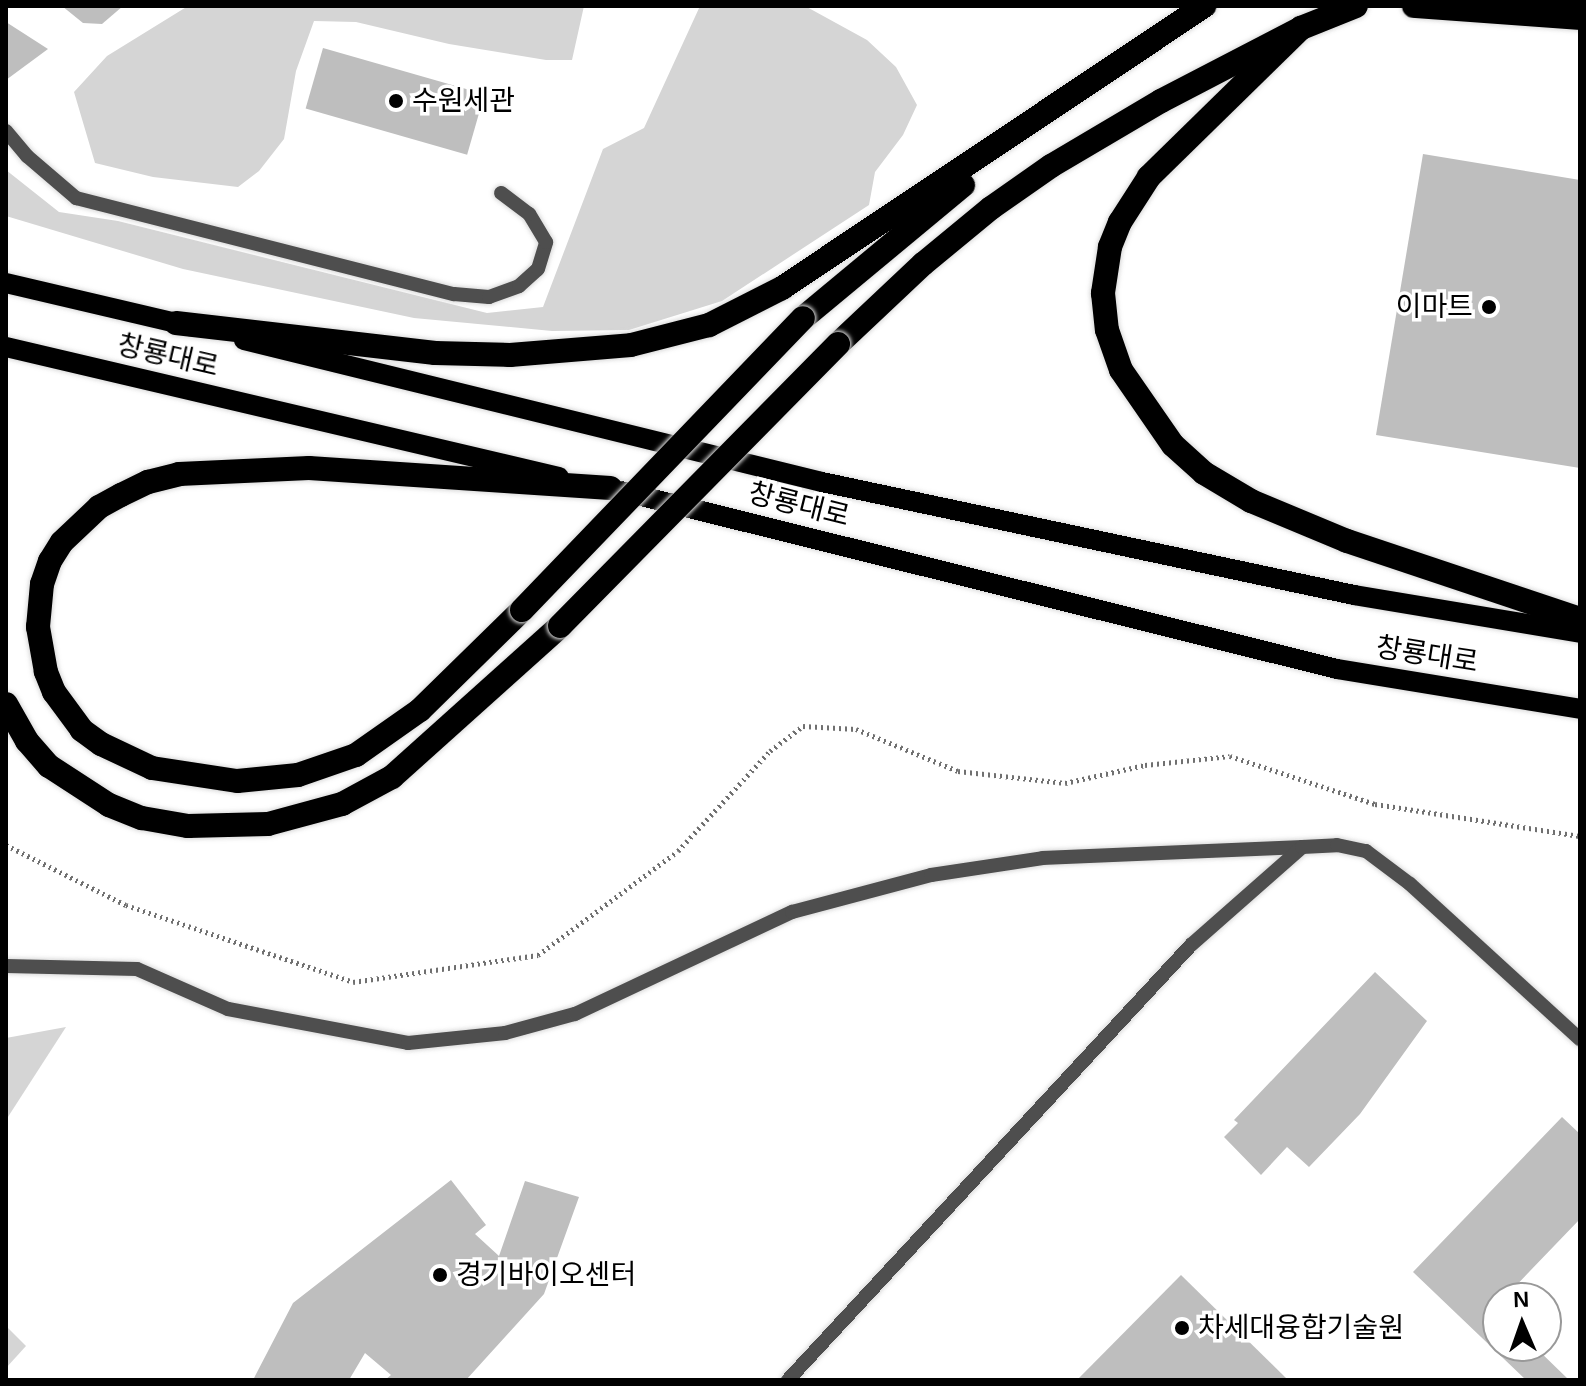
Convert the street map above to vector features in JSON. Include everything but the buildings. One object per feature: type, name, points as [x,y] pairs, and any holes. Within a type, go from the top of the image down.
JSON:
[{"type":"highway","points":[[176,323],[374,347],[480,354],[576,351],[666,338],[709,325],[782,288],[1204,6]]},
{"type":"highway","points":[[6,704],[19,729],[43,760],[63,777],[109,805],[142,818],[188,826],[268,824],[342,804],[381,785],[421,755],[560,626],[838,344],[934,255],[1051,166],[1161,101],[1301,28],[1356,6]]},
{"type":"highway","points":[[1414,6],[1580,18]]},
{"type":"highway","points":[[1301,28],[1149,177],[1120,222],[1108,259],[1103,307],[1109,341],[1121,370],[1173,445],[1204,473],[1251,501],[1347,541],[1580,619]]},
{"type":"highway","points":[[610,488],[309,468],[179,474],[148,482],[99,507],[62,542],[50,561],[42,584],[38,627],[43,661],[54,692],[65,711],[92,737],[152,768],[237,781],[298,775],[356,755],[420,710],[522,610],[803,318],[1083,88]]},
{"type":"main road","name":"창룡대로","points":[[6,283],[822,482],[1354,595],[1580,633]]},
{"type":"main road","name":"창룡대로","points":[[6,347],[610,488],[1337,669],[1580,709]]},
{"type":"lane","points":[[6,131],[27,156],[76,198],[454,294],[489,297],[519,286],[538,269],[546,242],[529,214],[501,193]]},
{"type":"lane","points":[[6,966],[137,969],[228,1009],[408,1043],[505,1033],[575,1014],[792,912],[931,875],[1043,858],[1337,845],[1366,851],[1410,884],[1580,1039]]},
{"type":"lane","points":[[788,1380],[1191,945],[1302,847]]},
{"type":"path","points":[[6,845],[126,905],[353,982],[538,955],[678,851],[770,751],[803,726],[856,729],[958,771],[1065,783],[1145,765],[1230,756],[1375,804],[1580,836]]},
{"type":"shaded area","points":[[188,6],[584,6],[572,60],[546,60],[449,44],[356,22],[314,21],[296,71],[284,139],[259,171],[238,187],[153,177],[95,163],[74,92],[107,56]]},
{"type":"shaded area","points":[[700,6],[805,6],[867,40],[896,67],[917,105],[903,135],[875,172],[869,205],[722,301],[629,330],[552,331],[414,318],[183,269],[6,216],[6,170],[59,212],[118,221],[487,313],[543,307],[603,149],[644,128]]},
{"type":"shaded area","points":[[66,1027],[6,1120],[6,1038]]},
{"type":"shaded area","points":[[6,1326],[26,1346],[6,1368]]},
{"type":"place","name":"수원세관","points":[[396,101]]},
{"type":"place","name":"이마트","points":[[1489,307]]},
{"type":"place","name":"경기바이오센터","points":[[440,1275]]},
{"type":"place","name":"차세대융합기술원","points":[[1182,1328]]}]
